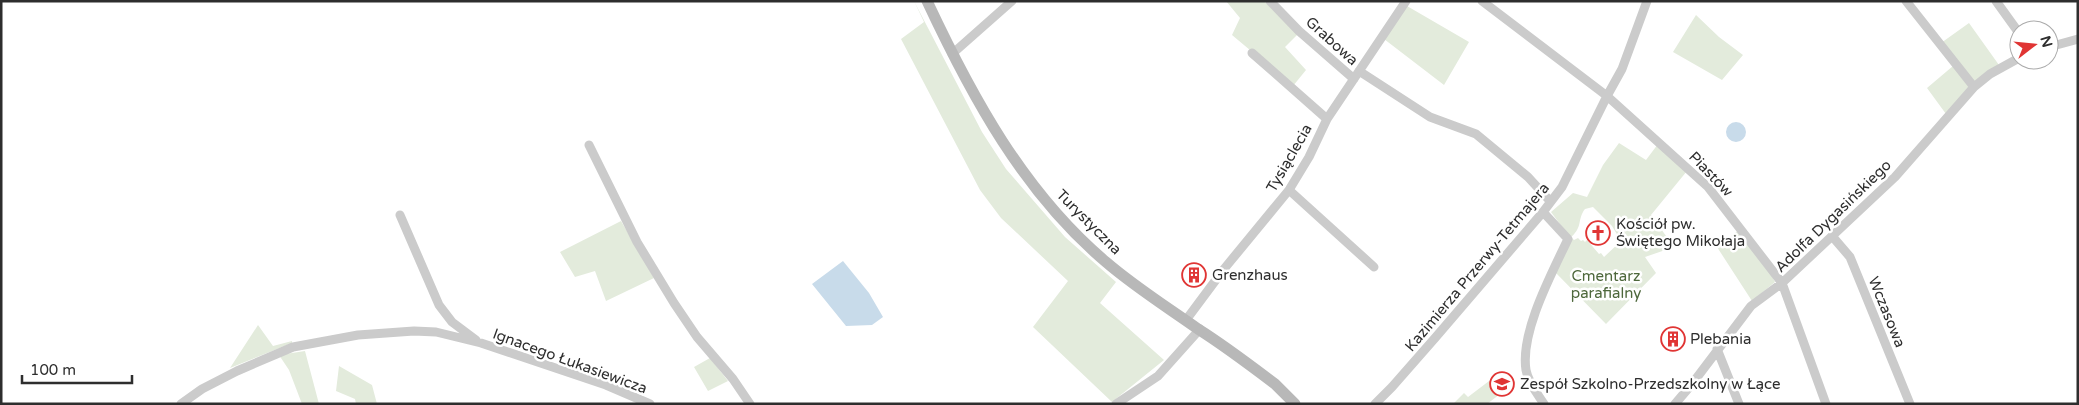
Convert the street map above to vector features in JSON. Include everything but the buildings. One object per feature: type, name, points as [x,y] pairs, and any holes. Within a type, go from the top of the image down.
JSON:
[{"type":"main road","name":"Turystyczna","points":[[927,1],[952,54],[1001,141],[1058,215],[1106,262],[1275,384],[1295,404]]},
{"type":"street","points":[[952,54],[1012,1]]},
{"type":"street","name":"Grabowa","points":[[1270,1],[1300,31],[1356,75],[1430,117],[1476,134],[1528,177],[1550,202]]},
{"type":"street","name":"Tysiąclecia","points":[[1186,320],[1224,269],[1289,190],[1309,157],[1327,119],[1406,1]]},
{"type":"street","name":"Piastów","points":[[1482,1],[1607,96],[1708,187],[1782,284]]},
{"type":"street","name":"Kazimierza Przerwy-Tetmajera","points":[[1375,404],[1407,371],[1543,212],[1562,187],[1622,69],[1648,1]]},
{"type":"street","points":[[1906,1],[1974,87]]},
{"type":"street","points":[[1996,1],[2010,20]]},
{"type":"street","points":[[2059,44],[2078,39]]},
{"type":"street","points":[[1252,53],[1327,119]]},
{"type":"street","name":"Adolfa Dygasińskiego","points":[[1674,404],[1692,384],[1751,306],[1782,284],[1895,177],[1974,87],[1990,74],[2009,64]]},
{"type":"street","points":[[589,145],[637,242],[674,302],[697,337],[733,379],[750,404]]},
{"type":"street","points":[[1289,190],[1374,267]]},
{"type":"street","points":[[1543,212],[1568,240],[1548,281],[1526,343],[1526,370],[1531,384],[1544,404]]},
{"type":"street","name":"Ignacego Łukasiewicza","points":[[400,215],[439,305],[452,322],[481,344]]},
{"type":"street","name":"Wczasowa","points":[[1832,236],[1850,257],[1910,404]]},
{"type":"street","points":[[1782,284],[1826,404]]},
{"type":"street","points":[[1116,404],[1158,376],[1200,329]]},
{"type":"street","name":"Ignacego Łukasiewicza","points":[[181,404],[237,371],[293,346],[358,335],[414,331],[436,332],[481,344],[606,385],[650,404]]},
{"type":"street","points":[[1717,350],[1739,404]]},
{"type":"green space","points":[[914,1],[982,132],[1006,169],[1065,237],[1116,282],[1100,303],[1164,360],[1112,402],[1033,327],[1068,281],[1001,218],[980,190],[901,39],[924,22]]},
{"type":"green space","points":[[1226,1],[1264,1],[1298,34],[1285,47],[1306,70],[1293,86],[1232,35],[1240,18]]},
{"type":"green space","points":[[1407,6],[1469,42],[1444,85],[1384,39]]},
{"type":"green space","points":[[1696,15],[1719,37],[1743,55],[1722,80],[1673,52]]},
{"type":"green space","points":[[1969,23],[1999,65],[1974,83],[1941,43]]},
{"type":"green space","points":[[1953,66],[1970,88],[1946,114],[1927,88]]},
{"type":"green space","name":"Cmentarz parafialny","points":[[1619,143],[1646,160],[1658,144],[1687,171],[1651,215],[1674,247],[1645,257],[1656,273],[1606,324],[1555,272],[1571,239],[1551,212],[1573,193],[1587,197],[1603,165]],"holes":[[[1593,207],[1612,226],[1621,241],[1604,257],[1587,240],[1585,242],[1578,238],[1574,240],[1571,237],[1577,230],[1585,209]]]},
{"type":"green space","points":[[621,221],[654,278],[606,301],[595,271],[575,277],[560,252]]},
{"type":"green space","points":[[1739,230],[1765,263],[1775,282],[1752,301],[1717,247]]},
{"type":"green space","points":[[258,325],[273,346],[292,341],[292,343],[230,368]]},
{"type":"green space","points":[[305,351],[319,404],[302,404],[289,370],[279,355]]},
{"type":"green space","points":[[710,358],[728,381],[708,391],[694,367]]},
{"type":"green space","points":[[339,366],[372,385],[377,404],[356,404],[355,399],[336,391]]},
{"type":"green space","points":[[1493,378],[1504,391],[1487,404],[1453,404],[1464,393],[1468,397]]},
{"type":"water","points":[[1736,122],[1743,125],[1746,132],[1743,139],[1736,142],[1729,139],[1726,132],[1729,125]]},
{"type":"water","points":[[843,261],[869,293],[883,317],[872,325],[846,326],[812,284]]},
{"type":"place","name":"Kościół pw. Świętego Mikołaja","points":[[1598,233]]},
{"type":"place","name":"Grenzhaus","points":[[1194,275]]},
{"type":"place","name":"Plebania","points":[[1673,339]]},
{"type":"place","name":"Zespół Szkolno-Przedszkolny w Łące","points":[[1502,384]]}]
